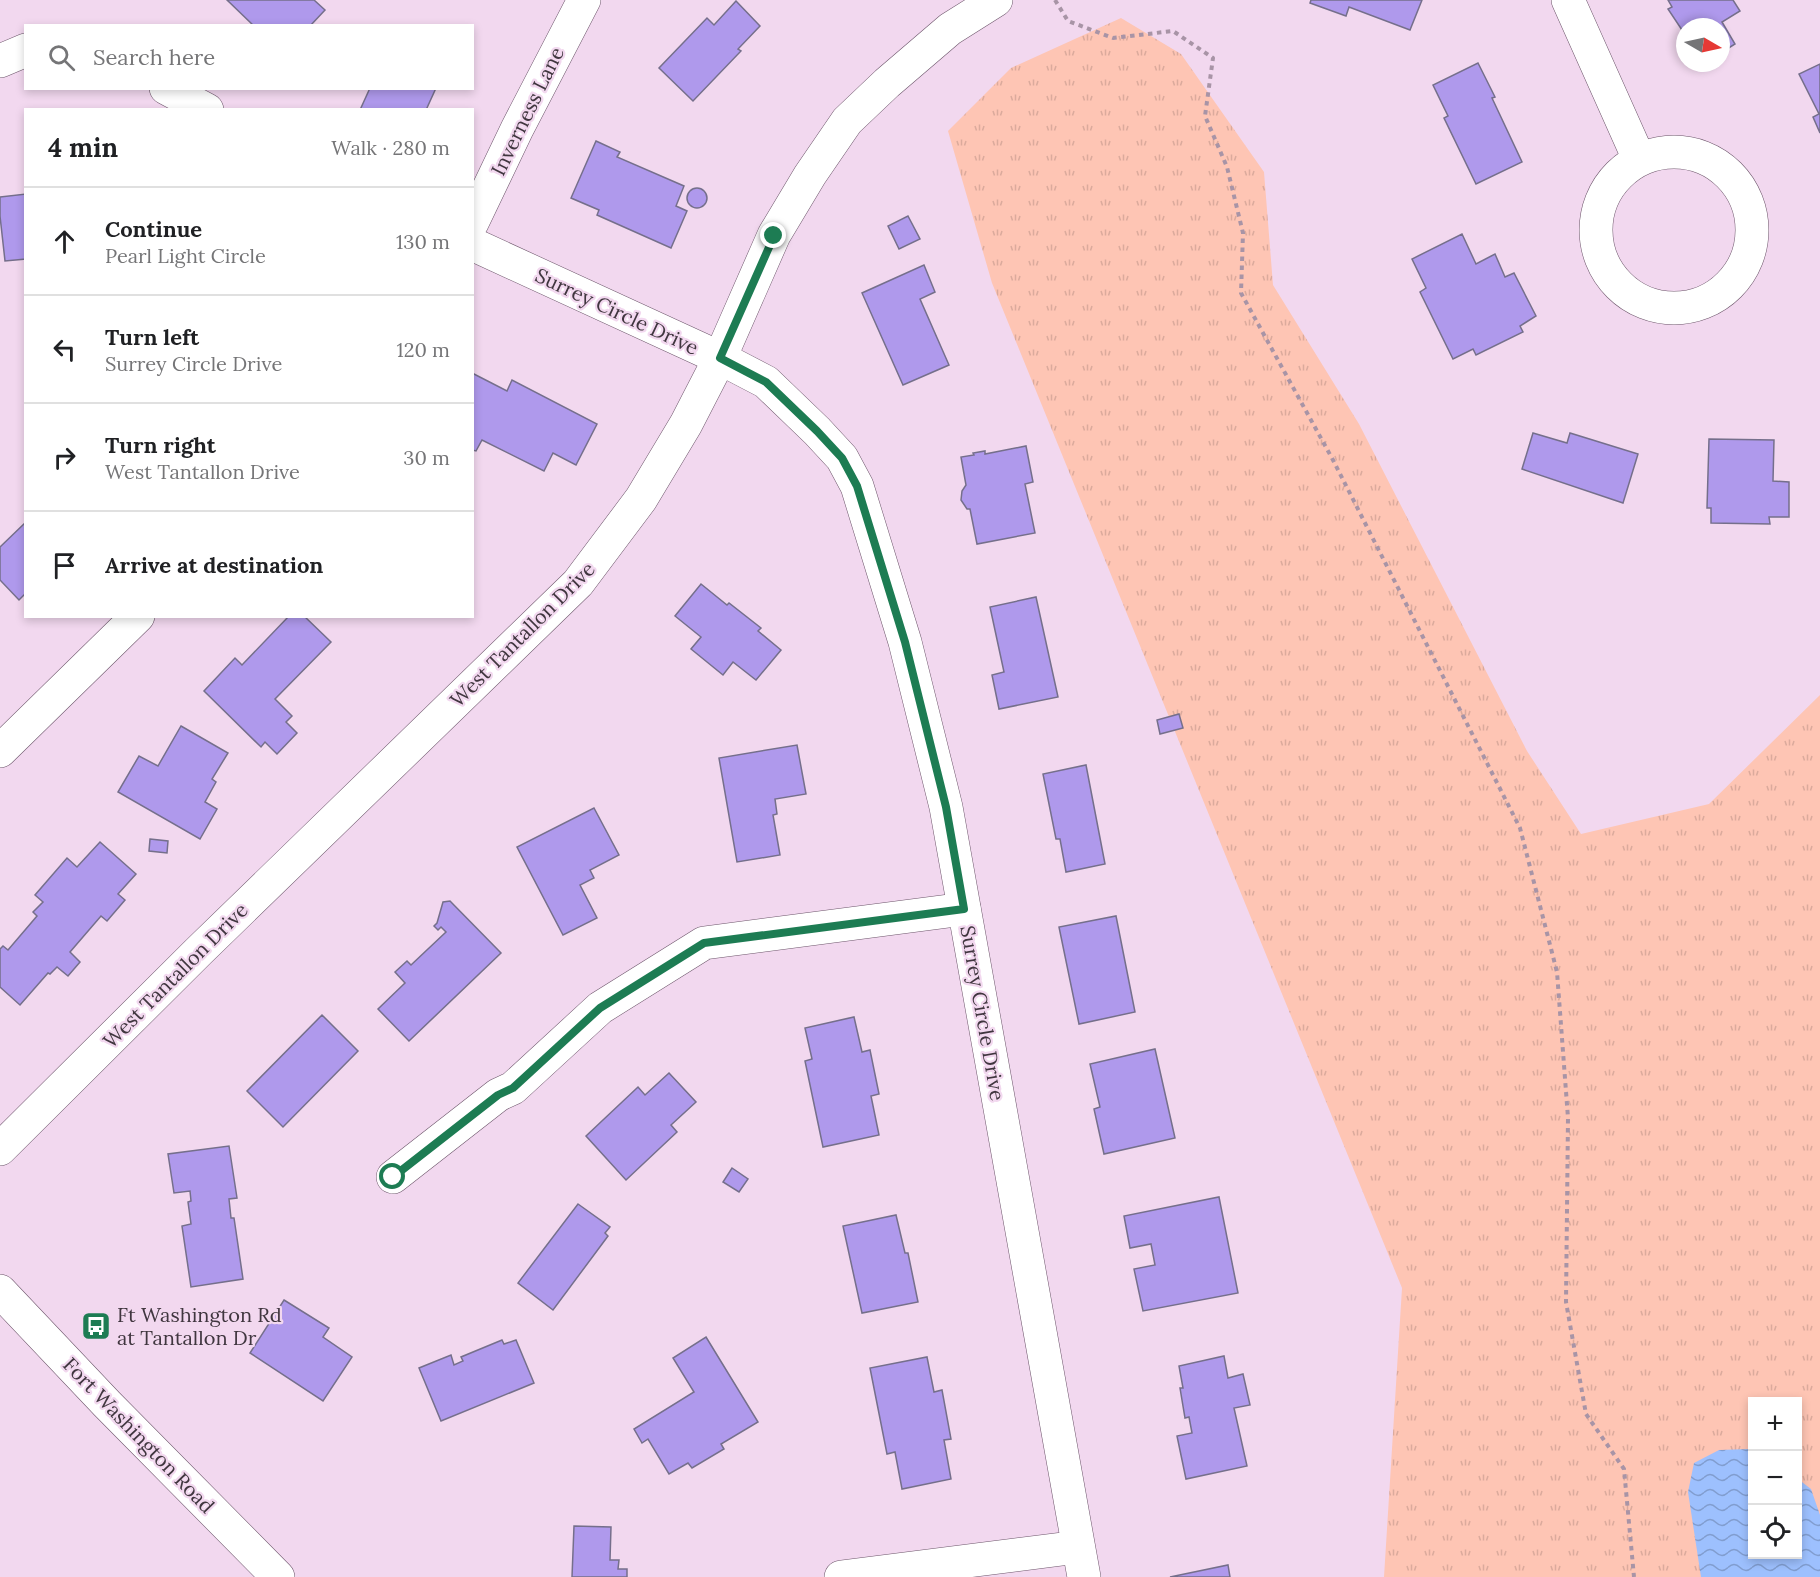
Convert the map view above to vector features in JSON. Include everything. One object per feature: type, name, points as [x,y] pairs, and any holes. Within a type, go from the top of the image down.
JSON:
[{"type":"street","name":"Inverness Lane","points":[[474,219],[517,129],[584,0]]},
{"type":"street","name":"West Tantallon Drive","points":[[0,1149],[207,942],[578,583],[641,499],[686,424],[720,358],[774,236],[810,175],[847,121],[950,28],[996,0]]},
{"type":"street","points":[[1568,0],[1639,159]]},
{"type":"street","points":[[0,61],[24,51]]},
{"type":"street","points":[[170,90],[203,108]]},
{"type":"street","points":[[1664,152],[1690,153],[1714,162],[1734,179],[1747,202],[1752,227],[1749,254],[1737,277],[1719,295],[1695,306],[1669,309],[1643,303],[1621,289],[1607,272],[1597,251],[1594,228],[1599,205],[1608,186],[1622,171],[1639,159],[1664,152]]},
{"type":"street","name":"Surrey Circle Drive","points":[[474,245],[720,358],[766,382],[842,458],[857,486],[905,642],[946,807],[1081,1562]]},
{"type":"street","points":[[0,751],[136,618]]},
{"type":"street","points":[[393,1177],[498,1095],[513,1088],[600,1008],[704,943],[964,909]]},
{"type":"street","name":"Fort Washington Road","points":[[0,1291],[107,1404],[278,1577]]},
{"type":"street","points":[[841,1577],[1081,1562]]},
{"type":"path","points":[[1055,0],[1068,21],[1113,39],[1173,31],[1213,58],[1205,116],[1227,167],[1243,232],[1241,293],[1333,460],[1520,828],[1557,972],[1568,1118],[1566,1302],[1586,1414],[1624,1469],[1634,1577]]},
{"type":"green space","points":[[1121,18],[1181,54],[1264,172],[1273,285],[1359,424],[1527,751],[1581,834],[1709,804],[1820,695],[1820,1577],[1384,1577],[1402,1288],[992,283],[948,131],[1011,68]]},
{"type":"water","points":[[1748,1449],[1748,1559],[1802,1559],[1802,1482],[1811,1489],[1820,1515],[1820,1577],[1701,1577],[1688,1492],[1694,1463],[1719,1450]]},
{"type":"building","points":[[227,0],[314,0],[325,10],[312,24],[252,24]]},
{"type":"building","points":[[1311,0],[1422,0],[1410,30],[1349,7],[1346,16],[1310,3]]},
{"type":"building","points":[[1668,0],[1733,0],[1740,11],[1729,18],[1676,18],[1676,21],[1668,9],[1672,7]]},
{"type":"building","points":[[736,1],[760,26],[738,49],[741,51],[693,101],[659,68],[707,18],[714,25]]},
{"type":"building","points":[[1730,36],[1735,44],[1730,47]]},
{"type":"building","points":[[1478,63],[1522,162],[1476,184],[1444,118],[1448,116],[1433,85]]},
{"type":"building","points":[[1820,64],[1820,133],[1813,117],[1819,114],[1799,74]]},
{"type":"building","points":[[369,90],[435,90],[427,108],[361,108]]},
{"type":"building","points":[[596,141],[620,152],[617,157],[684,186],[676,206],[687,211],[671,248],[597,215],[599,210],[571,198]]},
{"type":"building","points":[[697,188],[704,191],[707,198],[704,205],[697,208],[690,205],[687,198],[690,191]]},
{"type":"building","points":[[24,194],[24,259],[5,261],[0,197]]},
{"type":"building","points":[[908,216],[920,239],[899,249],[888,226]]},
{"type":"building","points":[[1462,234],[1476,264],[1495,254],[1505,277],[1514,273],[1536,316],[1520,326],[1523,332],[1476,355],[1473,349],[1453,359],[1420,292],[1426,288],[1412,259]]},
{"type":"building","points":[[924,265],[935,292],[920,299],[949,365],[903,385],[862,293]]},
{"type":"building","points":[[474,374],[507,391],[512,380],[597,424],[576,465],[553,453],[544,471],[482,440],[476,451],[474,450]]},
{"type":"building","points":[[1533,433],[1567,443],[1570,433],[1638,454],[1623,503],[1522,469]]},
{"type":"building","points":[[1709,439],[1774,440],[1773,481],[1789,482],[1789,517],[1769,517],[1770,524],[1711,523],[1711,508],[1707,508]]},
{"type":"building","points":[[1026,446],[1033,482],[1025,484],[1035,533],[977,544],[970,509],[967,509],[961,500],[962,491],[966,485],[961,457],[974,455],[973,453],[985,451],[985,454]]},
{"type":"building","points":[[24,524],[24,595],[19,600],[0,580],[0,547]]},
{"type":"building","points":[[701,584],[761,628],[758,631],[781,650],[756,680],[733,662],[723,675],[691,649],[701,637],[675,616]]},
{"type":"building","points":[[1036,597],[1058,697],[999,709],[992,675],[1004,672],[990,607]]},
{"type":"building","points":[[287,618],[306,618],[331,642],[275,699],[292,716],[286,722],[297,733],[277,754],[265,742],[261,747],[204,691],[235,658],[242,665]]},
{"type":"building","points":[[1179,714],[1183,728],[1160,734],[1157,720]]},
{"type":"building","points":[[181,726],[228,753],[212,779],[216,782],[205,802],[217,809],[200,839],[118,792],[139,756],[158,766]]},
{"type":"building","points":[[797,745],[806,794],[775,799],[777,814],[773,815],[780,855],[737,862],[719,758]]},
{"type":"building","points":[[1086,765],[1105,864],[1066,872],[1060,839],[1056,839],[1043,774]]},
{"type":"building","points":[[594,808],[619,855],[590,870],[594,878],[580,885],[597,918],[563,935],[517,847]]},
{"type":"building","points":[[150,839],[168,841],[167,853],[149,851]]},
{"type":"building","points":[[100,842],[136,874],[118,894],[125,900],[107,921],[101,916],[70,952],[80,962],[68,976],[57,967],[50,974],[48,973],[20,1005],[0,987],[0,949],[3,946],[8,950],[37,916],[33,912],[43,902],[35,895],[67,858],[77,867]]},
{"type":"building","points":[[450,901],[501,953],[409,1041],[378,1009],[405,983],[395,972],[407,961],[411,965],[446,932],[441,927],[438,930],[434,926],[443,902]]},
{"type":"building","points":[[1116,916],[1135,1012],[1079,1024],[1059,927]]},
{"type":"building","points":[[322,1015],[358,1051],[283,1127],[247,1091]]},
{"type":"building","points":[[854,1017],[862,1052],[870,1050],[879,1094],[871,1096],[879,1135],[823,1147],[805,1061],[812,1059],[805,1028]]},
{"type":"building","points":[[1155,1049],[1175,1138],[1104,1154],[1094,1109],[1100,1107],[1090,1064]]},
{"type":"building","points":[[669,1073],[696,1102],[671,1125],[677,1132],[626,1180],[586,1136],[638,1087],[645,1095]]},
{"type":"building","points":[[229,1146],[237,1198],[229,1199],[231,1218],[234,1218],[243,1279],[191,1287],[182,1226],[191,1224],[188,1202],[191,1201],[190,1191],[174,1193],[168,1154]]},
{"type":"building","points":[[732,1168],[748,1179],[739,1192],[723,1182]]},
{"type":"building","points":[[1219,1197],[1238,1293],[1143,1311],[1134,1269],[1155,1265],[1151,1244],[1130,1248],[1124,1216]]},
{"type":"building","points":[[578,1204],[610,1227],[605,1233],[608,1236],[553,1310],[518,1283]]},
{"type":"building","points":[[896,1215],[905,1253],[908,1253],[918,1302],[862,1313],[843,1226]]},
{"type":"building","points":[[284,1300],[329,1328],[323,1337],[352,1357],[323,1401],[250,1353]]},
{"type":"building","points":[[706,1337],[758,1422],[721,1444],[724,1449],[692,1468],[688,1463],[669,1474],[648,1439],[642,1443],[634,1429],[694,1392],[673,1358]]},
{"type":"building","points":[[502,1340],[504,1344],[516,1340],[534,1383],[441,1421],[419,1368],[451,1355],[454,1365],[463,1361],[461,1357]]},
{"type":"building","points":[[1224,1356],[1228,1378],[1243,1374],[1250,1405],[1234,1408],[1247,1466],[1186,1479],[1177,1436],[1192,1433],[1189,1417],[1185,1418],[1179,1366]]},
{"type":"building","points":[[927,1357],[934,1392],[942,1390],[951,1439],[944,1440],[951,1479],[902,1489],[895,1452],[887,1454],[870,1368]]},
{"type":"building","points":[[574,1526],[611,1527],[610,1560],[619,1560],[618,1569],[627,1569],[627,1577],[572,1577]]},
{"type":"building","points":[[1228,1565],[1230,1577],[1170,1577]]},
{"type":"place","name":"Ft Washington Rd at Tantallon Dr","points":[[96,1326]]},
{"type":"route","points":[[393,1177],[498,1095],[513,1088],[600,1008],[704,943],[964,909],[946,807],[905,642],[857,486],[842,458],[766,382],[720,358],[774,236]]}]
